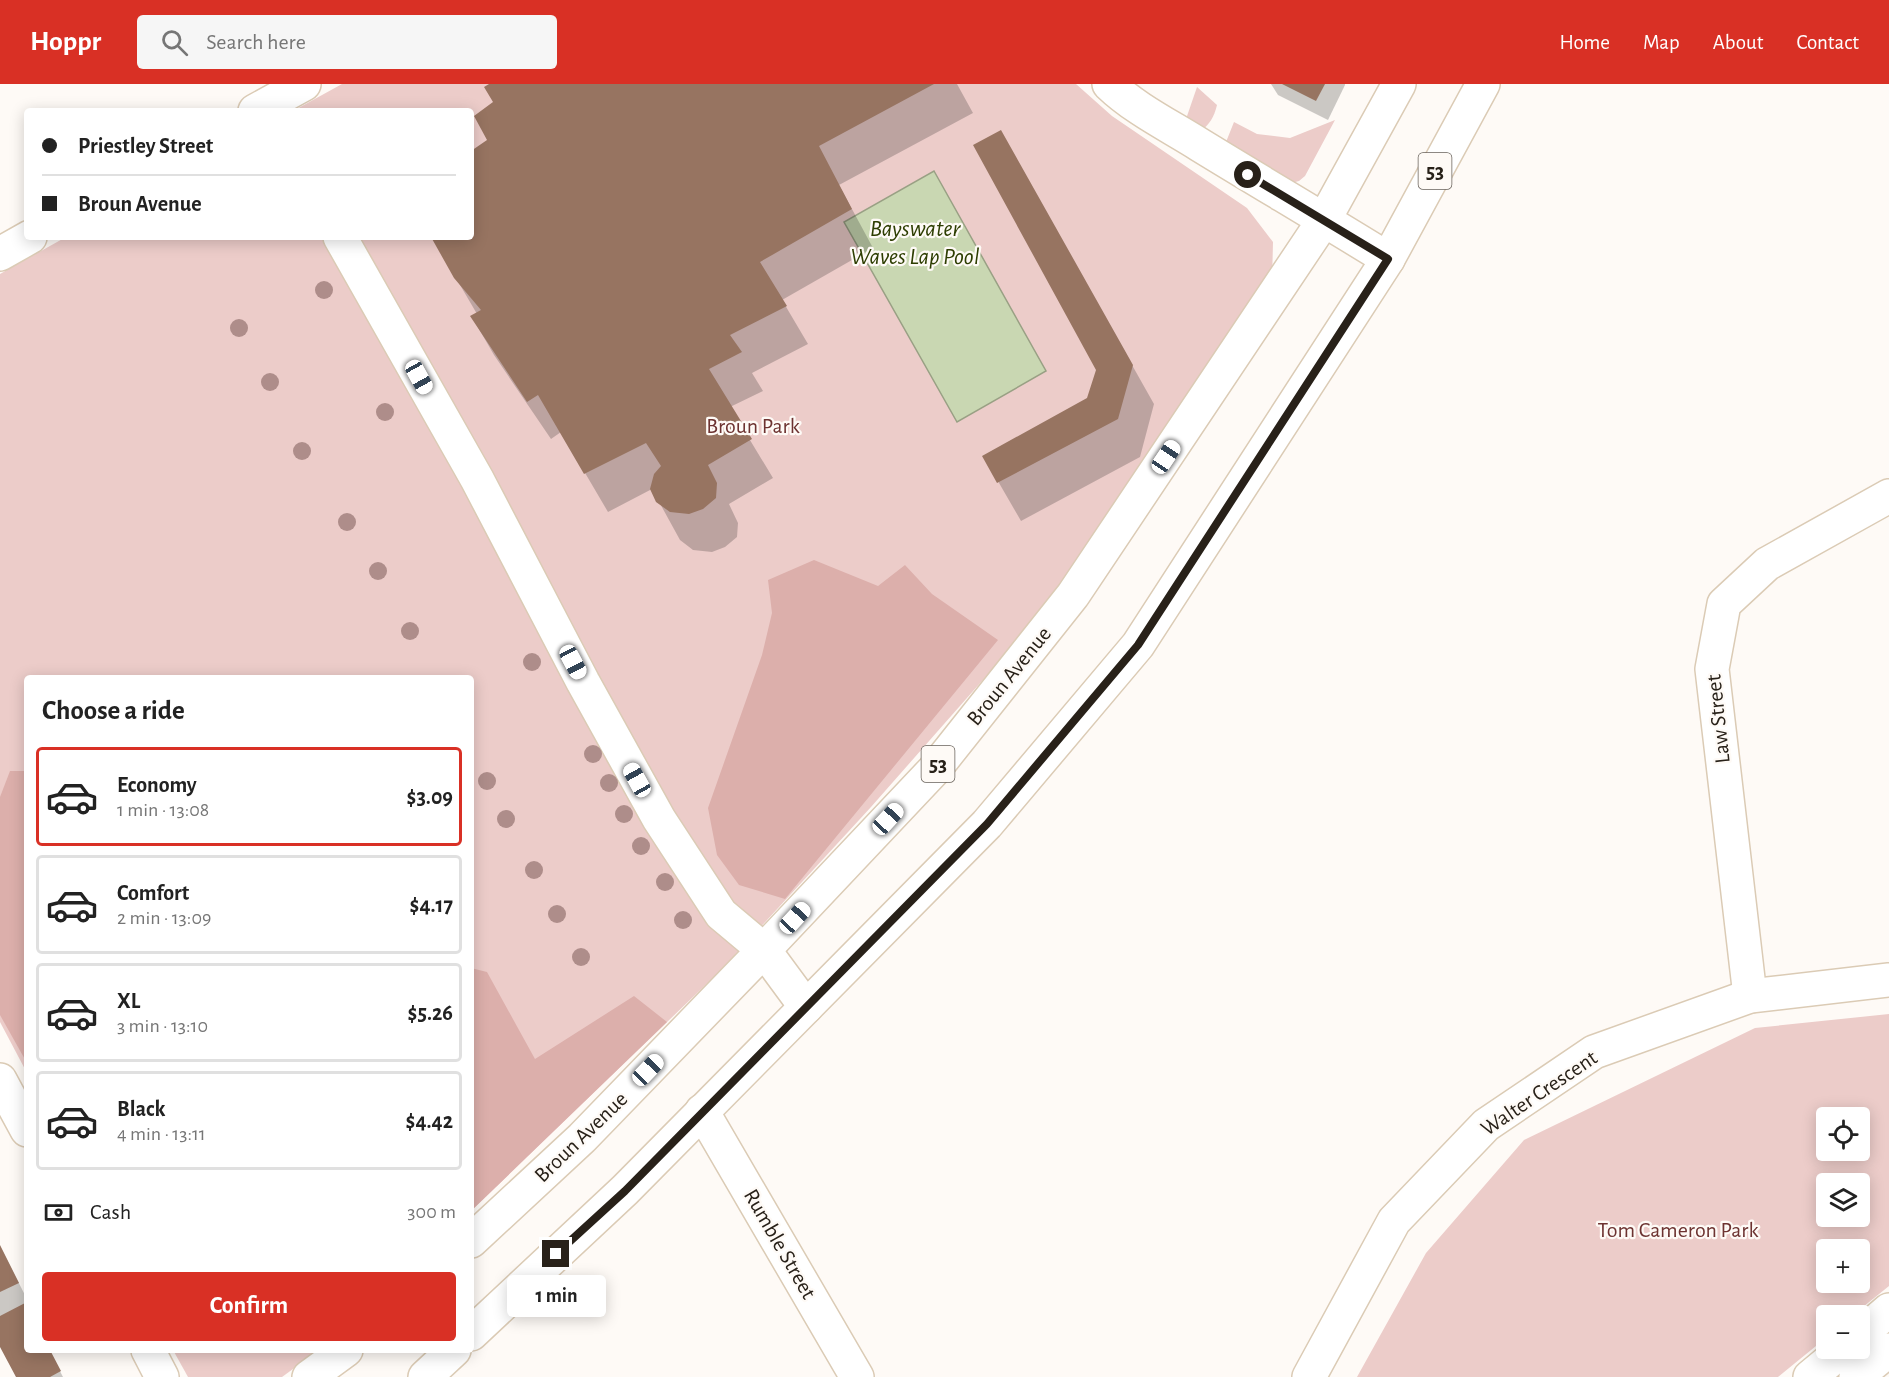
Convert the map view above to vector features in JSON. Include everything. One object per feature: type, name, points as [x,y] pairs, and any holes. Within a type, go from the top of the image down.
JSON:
[{"type":"main road","points":[[262,108],[304,84]]},
{"type":"main road","points":[[1109,84],[1120,94],[1288,200],[1388,259]]},
{"type":"main road","name":"Broun Avenue","points":[[474,1238],[582,1138],[934,770],[1073,595],[1324,220],[1399,84]]},
{"type":"main road","name":"53","points":[[474,1331],[625,1191],[987,824],[1138,645],[1388,259],[1483,84]]},
{"type":"main road","points":[[0,254],[25,240]]},
{"type":"main road","points":[[342,240],[477,478],[583,682],[659,819],[721,914],[764,950],[806,1007]]},
{"type":"main road","name":"Law Street","points":[[1750,996],[1712,669],[1724,604],[1767,564],[1889,496]]},
{"type":"main road","name":"Walter Crescent","points":[[1309,1377],[1394,1221],[1486,1125],[1594,1052],[1750,996],[1889,980]]},
{"type":"main road","points":[[0,1080],[24,1124]]},
{"type":"main road","name":"Rumble Street","points":[[702,1111],[857,1377]]},
{"type":"main road","points":[[1856,1360],[1889,1310]]},
{"type":"main road","points":[[1810,1377],[1889,1350]]},
{"type":"main road","points":[[150,1353],[162,1377]]},
{"type":"main road","points":[[309,1377],[342,1353]]},
{"type":"main road","points":[[425,1377],[451,1353]]},
{"type":"green space","name":"Broun Park","points":[[342,84],[1076,84],[1112,116],[1247,208],[1273,242],[1272,283],[1039,616],[871,807],[720,971],[474,1208],[474,675],[24,675],[24,1067],[0,1022],[0,274],[61,240],[474,240],[474,108],[298,108]]},
{"type":"green space","points":[[1197,87],[1217,105],[1211,120],[1200,132],[1185,122]]},
{"type":"green space","points":[[1335,120],[1305,176],[1299,181],[1288,184],[1222,152],[1234,122],[1257,134],[1290,138]]},
{"type":"green space","name":"Tom Cameron Park","points":[[1889,1014],[1889,1286],[1865,1305],[1816,1305],[1816,1346],[1778,1377],[1357,1377],[1426,1253],[1524,1140],[1755,1028]]},
{"type":"green space","points":[[175,1353],[315,1353],[282,1377],[188,1377]]},
{"type":"shaded area","points":[[814,560],[878,586],[905,565],[932,594],[998,640],[785,899],[739,885],[717,855],[708,808],[762,655],[772,613],[768,580]]},
{"type":"shaded area","points":[[10,771],[24,771],[24,1058],[0,1015],[0,797]]},
{"type":"shaded area","points":[[474,969],[487,972],[535,1059],[634,996],[667,1022],[474,1208]]},
{"type":"water","name":"Bayswater Waves Lap Pool","points":[[934,171],[1046,371],[957,422],[844,222]]},
{"type":"building","points":[[489,84],[934,84],[819,146],[852,209],[760,262],[787,306],[730,335],[742,352],[709,369],[752,439],[708,465],[717,483],[716,498],[703,509],[689,514],[670,512],[656,502],[650,489],[654,474],[661,466],[646,443],[584,474],[538,395],[527,402],[470,316],[481,310],[454,278],[433,240],[474,240],[474,149],[487,140],[474,116],[493,102],[484,87]]},
{"type":"building","points":[[1282,84],[1325,84],[1316,101]]},
{"type":"building","points":[[1001,130],[1133,365],[1118,419],[997,483],[982,456],[1087,398],[1096,370],[973,145]]},
{"type":"building","points":[[0,1245],[19,1283],[0,1292]]},
{"type":"building","points":[[24,1304],[24,1353],[52,1353],[61,1371],[50,1377],[16,1377],[0,1347],[0,1316]]},
{"type":"route","points":[[556,1254],[625,1191],[987,824],[1138,645],[1388,259],[1248,175]]}]
